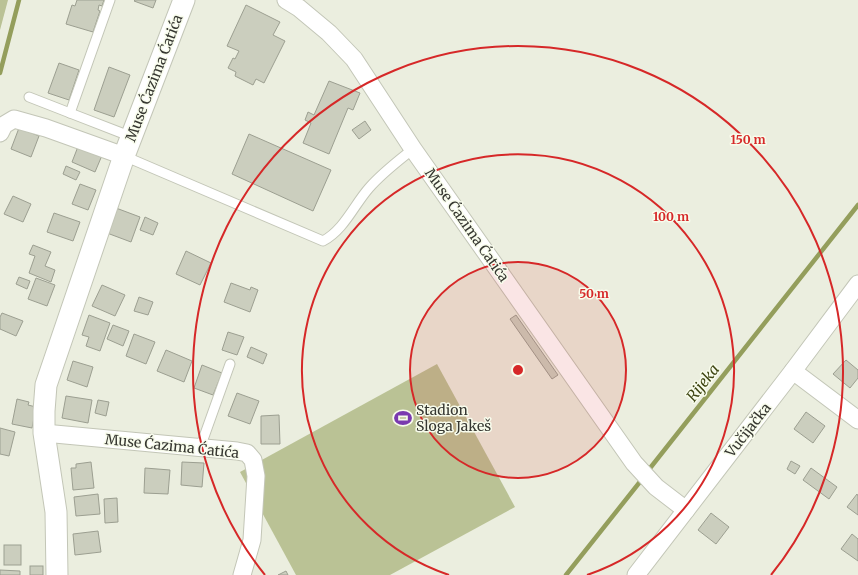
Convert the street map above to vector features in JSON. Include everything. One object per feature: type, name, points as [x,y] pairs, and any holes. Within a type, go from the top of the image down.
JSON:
[{"type":"street","name":"Muse Ćazima Ćatića","points":[[57,575],[56,512],[44,433],[46,385],[124,156],[184,0]]},
{"type":"street","name":"Muse Ćazima Ćatića","points":[[286,0],[299,8],[329,32],[354,59],[413,149],[634,463],[656,488],[686,510]]},
{"type":"street","name":"Muse Ćazima Ćatića","points":[[0,133],[4,125],[14,119],[46,128],[124,156]]},
{"type":"street","name":"Vučijačka","points":[[636,575],[858,284]]},
{"type":"street","points":[[793,371],[858,420]]},
{"type":"street","name":"Muse Ćazima Ćatića","points":[[44,433],[247,453],[253,460],[256,476],[252,540],[242,575]]},
{"type":"lane","points":[[70,112],[110,0]]},
{"type":"lane","points":[[29,98],[70,112],[132,137]]},
{"type":"lane","points":[[124,156],[323,242],[330,238],[342,224],[368,188],[389,167],[413,149]]},
{"type":"lane","points":[[200,448],[230,364]]},
{"type":"green space","points":[[0,0],[8,0],[0,30]]},
{"type":"green space","name":"Stadion Sloga Jakeš","points":[[437,364],[515,507],[390,575],[296,575],[240,472]]},
{"type":"building","points":[[77,0],[104,0],[102,6],[99,5],[98,10],[100,11],[93,32],[66,24],[72,5],[75,6]]},
{"type":"building","points":[[156,0],[153,8],[134,1]]},
{"type":"building","points":[[246,5],[280,22],[273,35],[285,41],[264,83],[256,79],[253,85],[235,76],[236,72],[228,68],[233,58],[235,59],[239,51],[227,46]]},
{"type":"building","points":[[59,63],[79,70],[69,100],[48,93]]},
{"type":"building","points":[[109,67],[130,75],[114,117],[94,110]]},
{"type":"building","points":[[329,81],[360,93],[353,110],[348,108],[329,154],[303,143],[311,123],[305,120],[308,112],[314,115]]},
{"type":"building","points":[[365,121],[371,130],[359,139],[352,130]]},
{"type":"building","points":[[19,128],[39,136],[31,157],[11,149]]},
{"type":"building","points":[[249,134],[331,170],[313,211],[232,174]]},
{"type":"building","points":[[79,144],[103,153],[95,172],[72,162]]},
{"type":"building","points":[[66,166],[80,172],[76,180],[63,174]]},
{"type":"building","points":[[80,184],[96,190],[88,210],[72,204]]},
{"type":"building","points":[[13,196],[31,204],[23,222],[4,214]]},
{"type":"building","points":[[116,208],[140,217],[131,242],[107,233]]},
{"type":"building","points":[[54,213],[80,222],[73,241],[47,232]]},
{"type":"building","points":[[145,217],[158,223],[153,235],[140,230]]},
{"type":"building","points":[[33,245],[51,252],[45,266],[55,270],[51,282],[29,273],[35,256],[29,254]]},
{"type":"building","points":[[186,251],[211,263],[200,285],[176,274]]},
{"type":"building","points":[[19,277],[30,281],[27,289],[16,284]]},
{"type":"building","points":[[36,278],[55,285],[47,306],[28,299]]},
{"type":"building","points":[[231,283],[250,290],[251,287],[258,290],[250,312],[224,302]]},
{"type":"building","points":[[102,285],[125,295],[115,316],[92,306]]},
{"type":"building","points":[[139,297],[153,302],[148,315],[134,311]]},
{"type":"building","points":[[2,313],[23,321],[16,336],[0,329],[0,317]]},
{"type":"building","points":[[89,315],[110,323],[100,351],[86,346],[89,337],[82,335]]},
{"type":"building","points":[[516,315],[558,375],[552,379],[510,319]]},
{"type":"building","points":[[113,325],[129,331],[123,346],[107,339]]},
{"type":"building","points":[[228,332],[244,337],[237,355],[222,350]]},
{"type":"building","points":[[134,334],[155,342],[146,364],[126,356]]},
{"type":"building","points":[[251,347],[267,354],[263,364],[247,357]]},
{"type":"building","points":[[166,350],[192,361],[184,382],[157,371]]},
{"type":"building","points":[[846,360],[858,370],[858,378],[850,388],[833,374]]},
{"type":"building","points":[[73,361],[93,367],[87,387],[67,380]]},
{"type":"building","points":[[202,365],[222,373],[213,395],[194,388]]},
{"type":"building","points":[[237,393],[259,401],[250,424],[228,416]]},
{"type":"building","points":[[66,396],[92,400],[88,423],[62,418]]},
{"type":"building","points":[[17,399],[29,402],[28,405],[36,407],[32,428],[12,424]]},
{"type":"building","points":[[98,400],[109,402],[106,416],[95,413]]},
{"type":"building","points":[[806,412],[825,426],[813,443],[794,429]]},
{"type":"building","points":[[279,415],[280,444],[261,444],[261,416]]},
{"type":"building","points":[[0,428],[15,432],[9,456],[0,454]]},
{"type":"building","points":[[791,461],[800,466],[795,474],[787,469]]},
{"type":"building","points":[[91,462],[94,488],[73,490],[71,468],[76,468],[76,464]]},
{"type":"building","points":[[182,462],[204,463],[202,487],[181,485]]},
{"type":"building","points":[[145,468],[170,470],[168,494],[144,493]]},
{"type":"building","points":[[811,468],[837,487],[829,499],[803,480]]},
{"type":"building","points":[[98,494],[100,514],[76,516],[74,497]]},
{"type":"building","points":[[857,494],[858,496],[858,515],[847,507]]},
{"type":"building","points":[[117,498],[118,522],[105,523],[104,499]]},
{"type":"building","points":[[711,513],[729,527],[716,544],[698,530]]},
{"type":"building","points":[[98,531],[101,552],[75,555],[73,534]]},
{"type":"building","points":[[852,534],[858,539],[858,561],[841,549]]},
{"type":"building","points":[[4,545],[21,545],[21,565],[4,565]]},
{"type":"building","points":[[30,566],[43,566],[43,575],[30,575]]},
{"type":"building","points":[[0,570],[20,571],[20,575],[0,575]]},
{"type":"building","points":[[286,571],[288,575],[278,575]]},
{"type":"waterway","points":[[0,73],[19,0]]},
{"type":"waterway","name":"Rijeka","points":[[647,472],[858,205]]},
{"type":"waterway","name":"Rijeka","points":[[566,575],[643,478]]},
{"type":"place","name":"Stadion Sloga Jakeš","points":[[403,418]]}]
